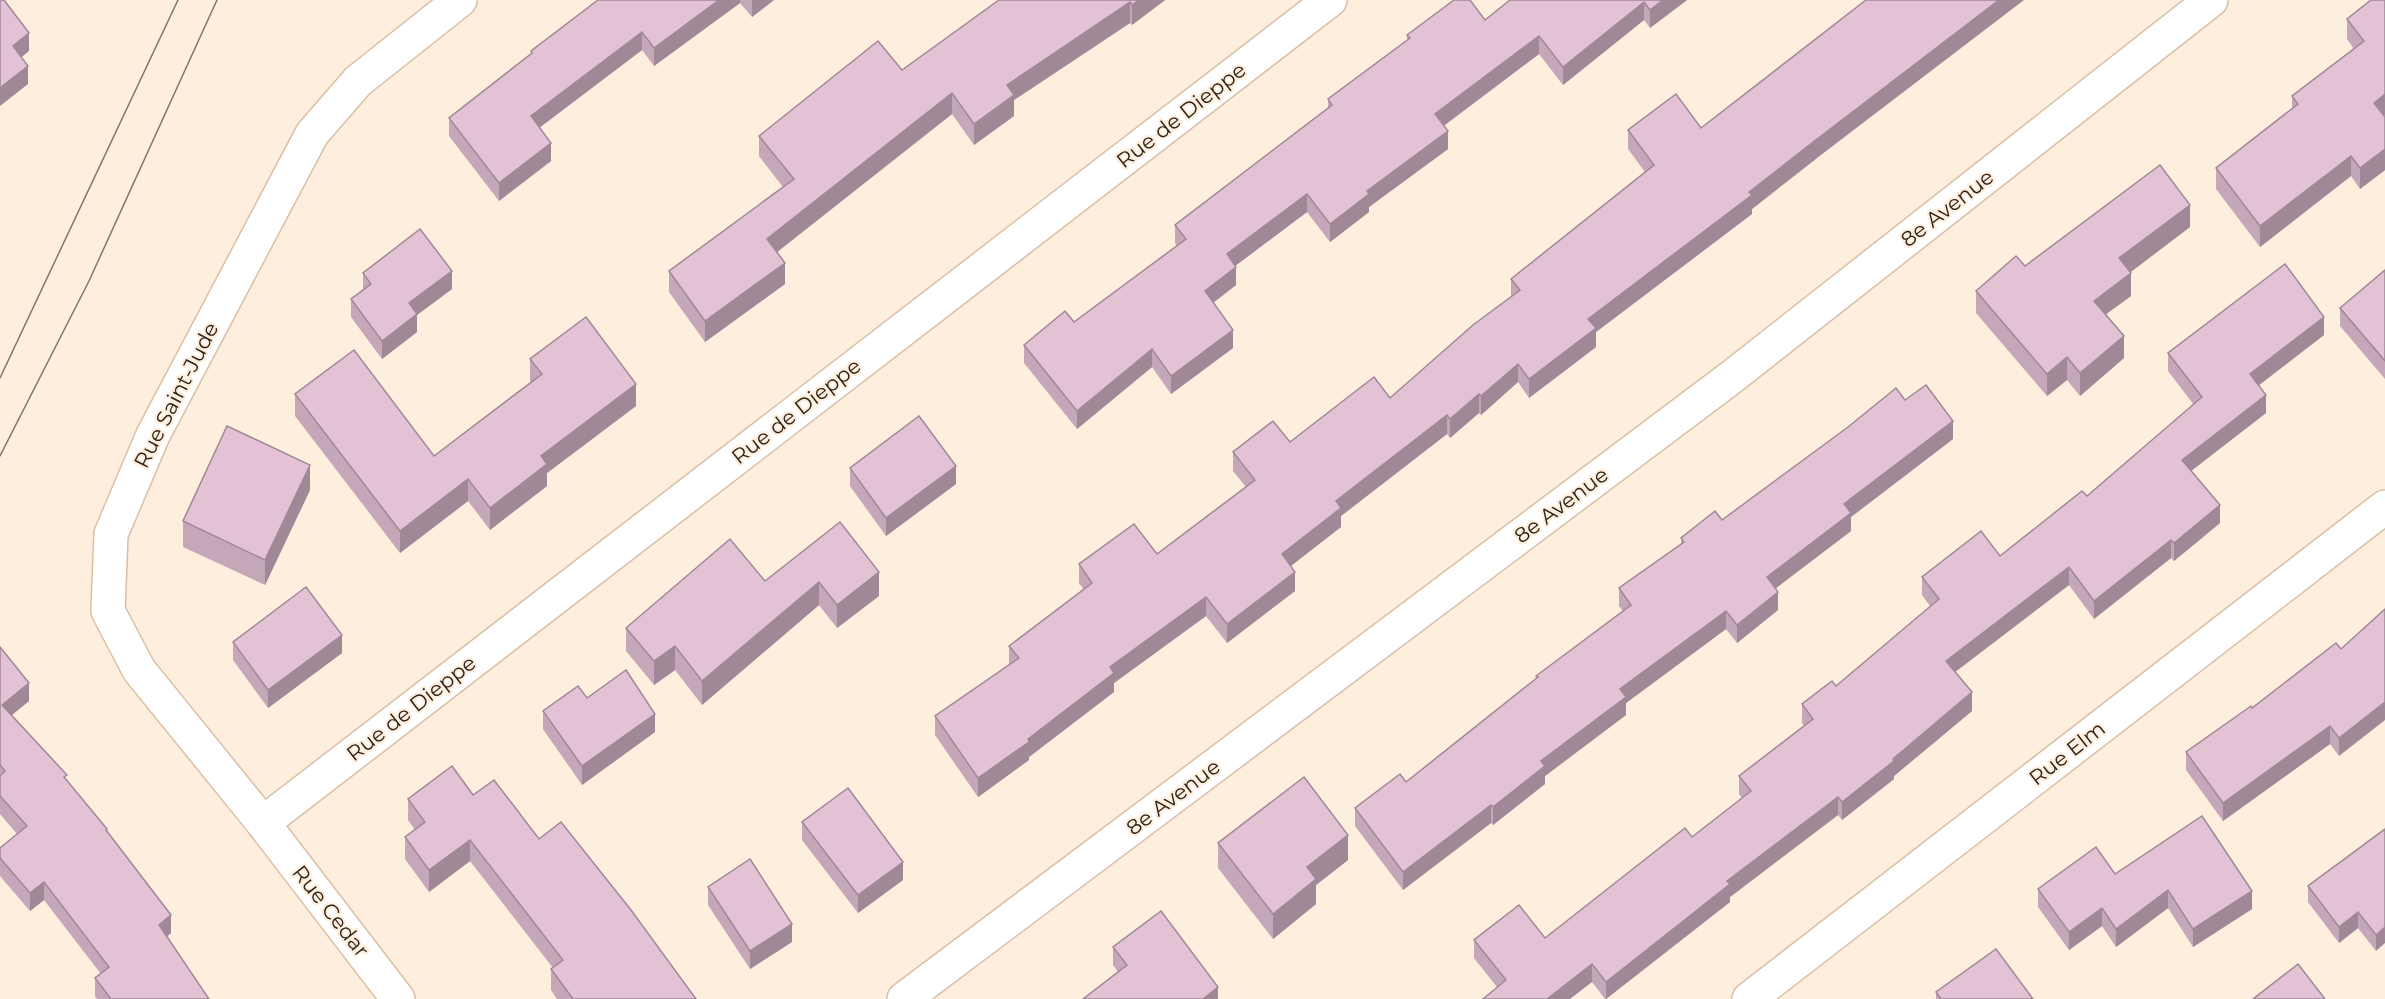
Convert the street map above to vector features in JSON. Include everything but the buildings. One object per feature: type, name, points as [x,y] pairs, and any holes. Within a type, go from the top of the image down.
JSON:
[{"type":"street","name":"Rue Saint-Jude","points":[[263,823],[139,670],[108,611],[111,534],[153,435],[312,134],[358,81],[460,0]]},
{"type":"street","name":"Rue de Dieppe","points":[[263,823],[1330,0]]},
{"type":"street","name":"8e Avenue","points":[[904,999],[1733,376],[2211,0]]},
{"type":"street","name":"Rue Elm","points":[[1749,999],[2385,507]]},
{"type":"street","name":"Rue Cedar","points":[[263,823],[398,999]]},
{"type":"tram line","points":[[0,378],[178,0]]},
{"type":"tram line","points":[[0,456],[89,281],[217,0]]}]
